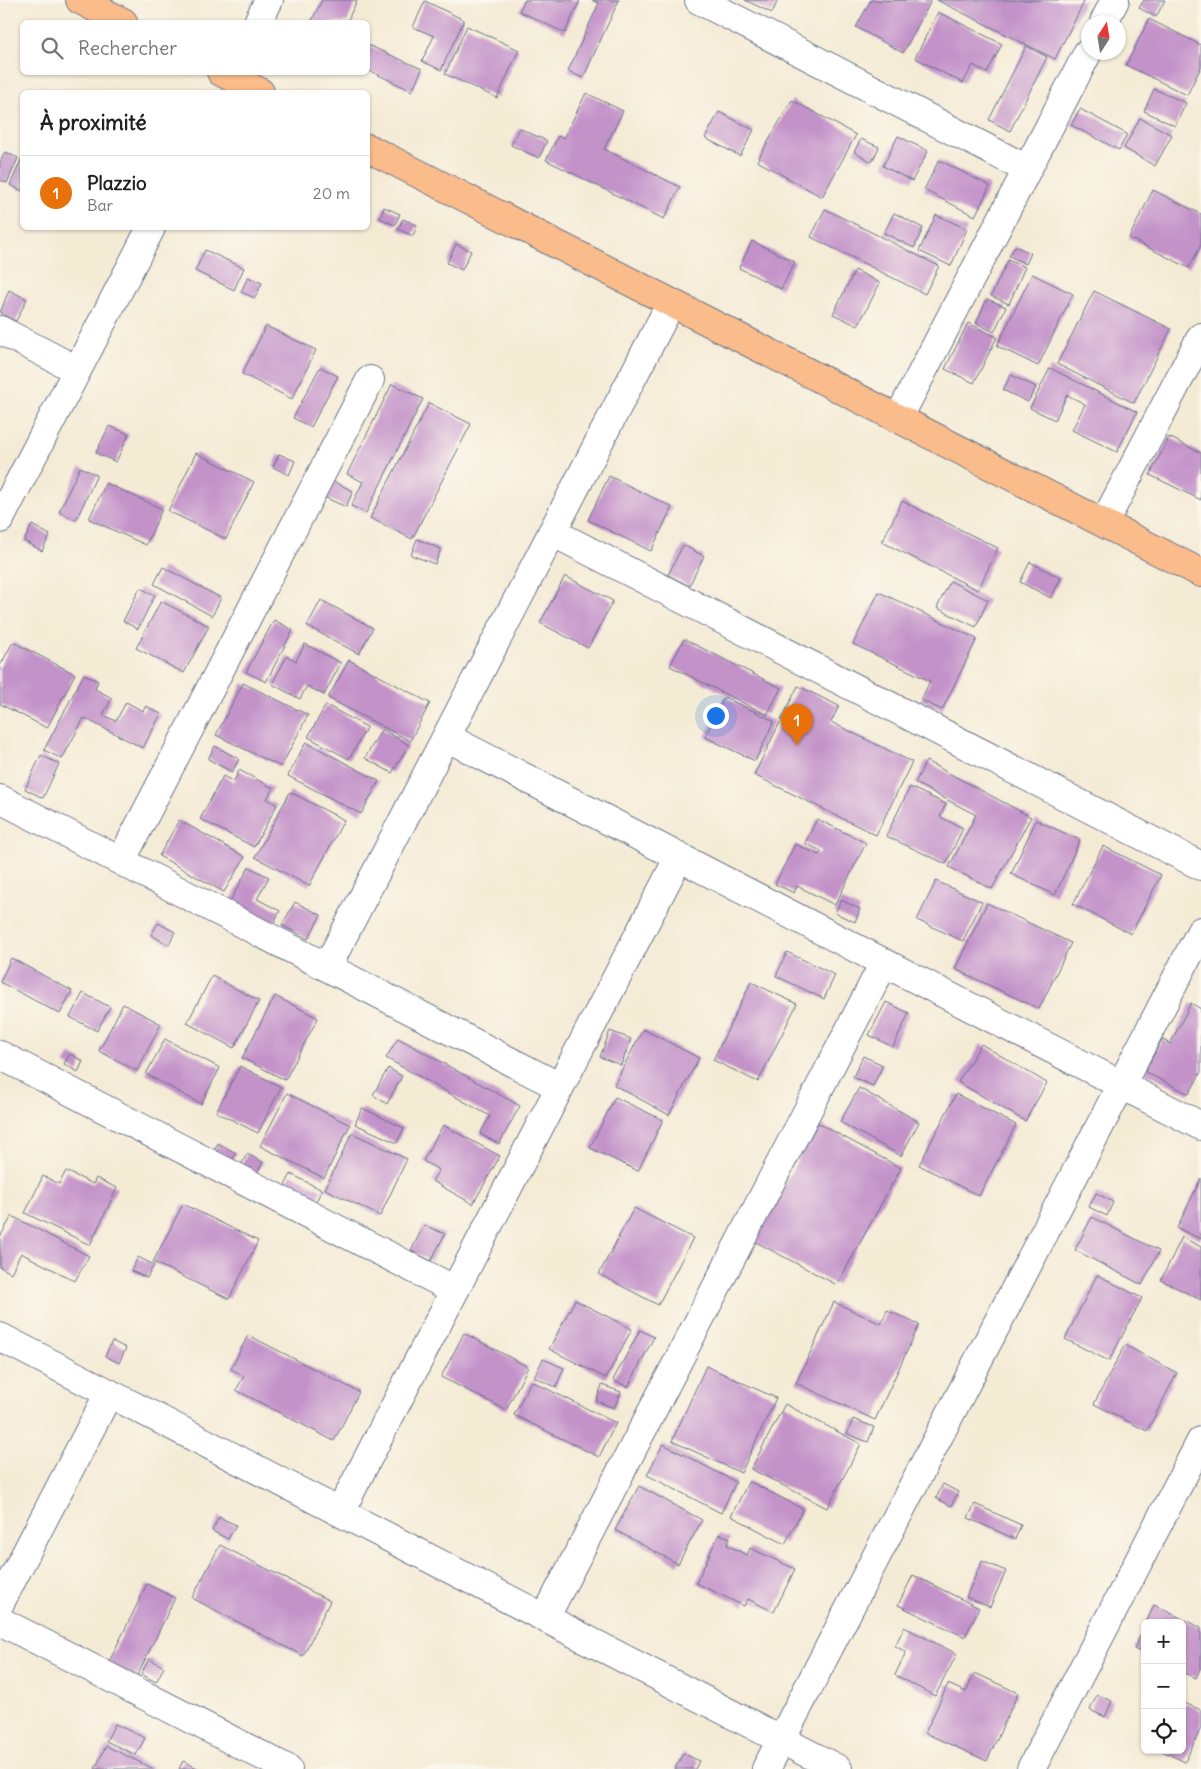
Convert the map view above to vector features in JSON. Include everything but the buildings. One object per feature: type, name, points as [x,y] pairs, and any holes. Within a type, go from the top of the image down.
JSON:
[{"type":"main road","points":[[80,0],[120,20]]},
{"type":"main road","points":[[226,79],[255,90]]},
{"type":"main road","points":[[370,149],[1201,573]]},
{"type":"street","points":[[259,20],[269,0]]},
{"type":"street","points":[[699,0],[1027,169]]},
{"type":"street","points":[[1108,15],[1115,0]]},
{"type":"street","points":[[898,418],[1084,60]]},
{"type":"street","points":[[0,519],[150,230]]},
{"type":"street","points":[[326,967],[671,303]]},
{"type":"street","points":[[0,330],[77,370]]},
{"type":"street","points":[[1104,524],[1201,337]]},
{"type":"street","points":[[121,861],[370,380]]},
{"type":"street","points":[[552,532],[1201,866]]},
{"type":"street","points":[[446,737],[1201,1126]]},
{"type":"street","points":[[0,798],[560,1087]]},
{"type":"street","points":[[340,1512],[679,857]]},
{"type":"street","points":[[766,1769],[1201,931]]},
{"type":"street","points":[[544,1618],[884,963]]},
{"type":"street","points":[[0,1055],[455,1290]]},
{"type":"street","points":[[0,1337],[838,1769]]},
{"type":"street","points":[[0,1603],[109,1393]]},
{"type":"street","points":[[1031,1769],[1201,1441]]},
{"type":"street","points":[[0,1621],[288,1769]]},
{"type":"place","name":"Plazzio","points":[[797,745]]}]
